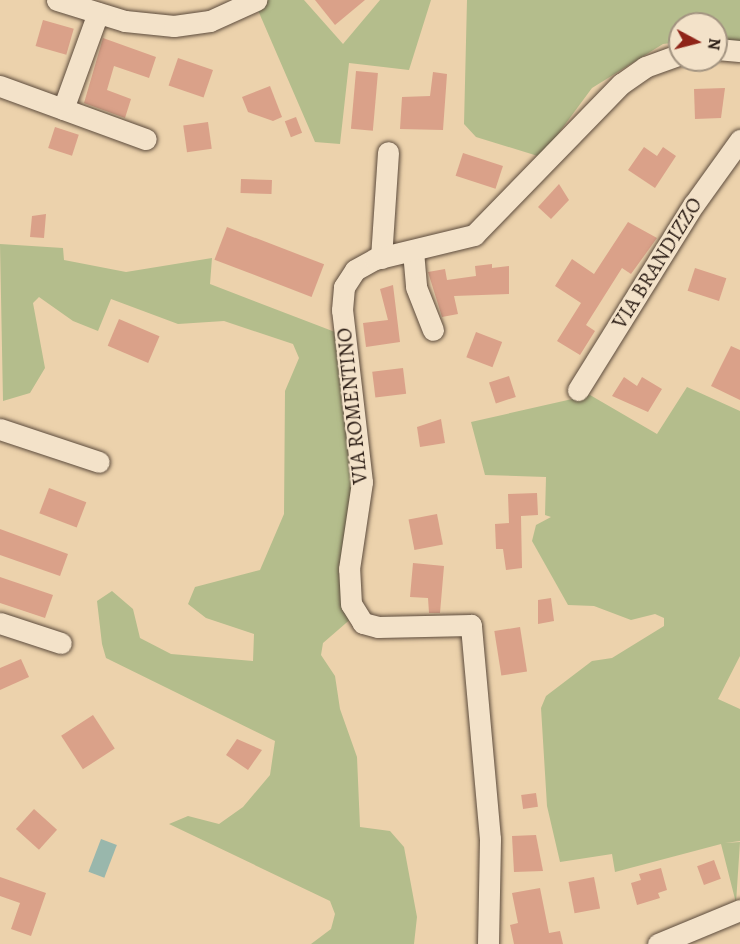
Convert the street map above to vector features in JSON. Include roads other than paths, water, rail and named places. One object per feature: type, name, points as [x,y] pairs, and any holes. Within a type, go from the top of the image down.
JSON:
[{"type":"street","points":[[57,0],[98,13],[157,26],[192,25],[256,0]]},
{"type":"street","points":[[63,109],[98,13]]},
{"type":"street","name":"VIA ROMENTINO","points":[[488,944],[490,839],[471,625],[403,630],[369,626],[357,617],[348,592],[362,475],[342,298],[355,270],[381,258],[413,252],[474,235],[621,84],[645,67],[668,58]]},
{"type":"street","points":[[0,86],[146,139]]},
{"type":"street","name":"VIA BRANDIZZO","points":[[578,390],[694,204],[740,140]]},
{"type":"street","points":[[381,258],[388,152]]},
{"type":"street","points":[[413,252],[416,287],[433,330]]},
{"type":"street","points":[[0,429],[99,462]]},
{"type":"street","points":[[0,623],[61,644]]},
{"type":"street","points":[[658,944],[740,910]]}]
